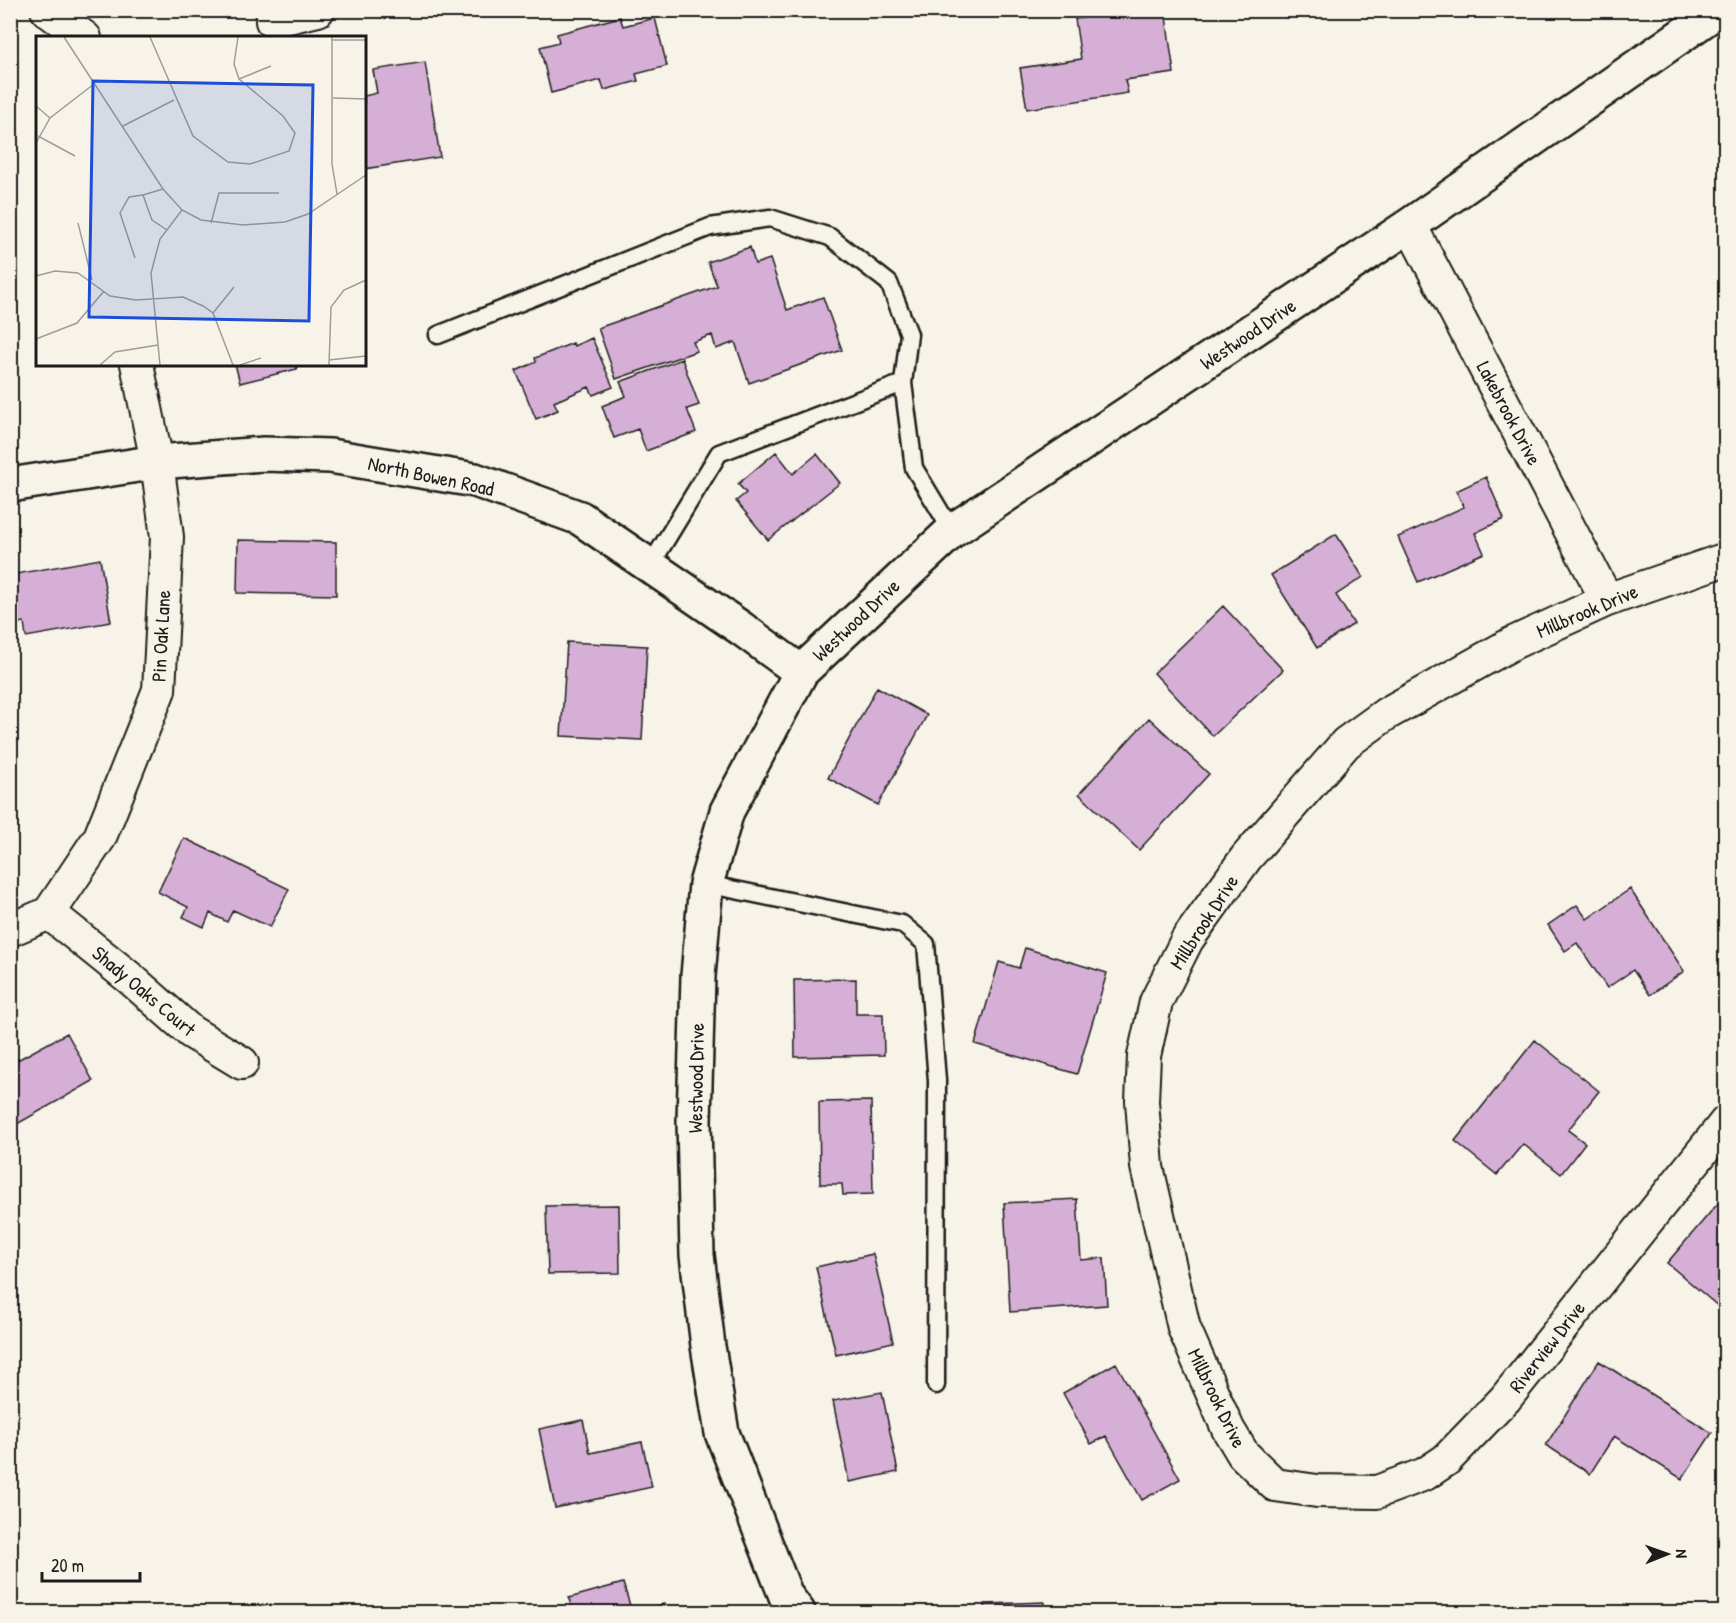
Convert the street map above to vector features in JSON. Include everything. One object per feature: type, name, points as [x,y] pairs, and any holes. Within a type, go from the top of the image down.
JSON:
[{"type":"street","points":[[47,10],[82,36]]},
{"type":"street","points":[[270,23],[318,10]]},
{"type":"street","name":"Westwood Drive","points":[[798,1612],[786,1596],[723,1433],[708,1346],[697,1255],[694,1121],[698,976],[706,884],[727,811],[801,672],[952,531],[1410,225],[1716,11]]},
{"type":"street","name":"Lakebrook Drive","points":[[1410,225],[1607,600]]},
{"type":"street","name":"Pin Oak Lane","points":[[49,913],[100,837],[159,690],[167,537],[157,462],[137,366]]},
{"type":"street","name":"North Bowen Road","points":[[10,485],[157,462],[264,454],[330,456],[475,480],[580,518],[742,628],[801,672]]},
{"type":"street","name":"Millbrook Drive","points":[[1317,1491],[1275,1485],[1243,1454],[1228,1429],[1184,1328],[1147,1167],[1142,1101],[1144,1056],[1156,1002],[1187,940],[1246,858],[1346,742],[1386,714],[1513,643],[1607,600],[1725,559]]},
{"type":"street","points":[[10,930],[49,913]]},
{"type":"street","name":"Shady Oaks Court","points":[[49,913],[131,979],[191,1032],[242,1063]]},
{"type":"street","name":"Riverview Drive","points":[[1317,1491],[1377,1492],[1425,1474],[1446,1460],[1505,1399],[1725,1122]]},
{"type":"lane","points":[[438,335],[710,227],[770,218],[830,237],[889,283],[909,334],[903,382],[914,468],[952,531]]},
{"type":"lane","points":[[650,566],[719,453],[903,382]]},
{"type":"lane","points":[[706,884],[902,924],[926,944],[938,1080],[936,1385]]},
{"type":"building","points":[[1133,10],[1165,10],[1174,73],[1125,80],[1128,93],[1027,109],[1020,68],[1081,59],[1075,19]]},
{"type":"building","points":[[620,17],[623,26],[655,18],[667,66],[636,74],[638,81],[604,90],[601,80],[551,93],[540,47],[559,42],[557,34]]},
{"type":"building","points":[[425,62],[440,157],[366,169],[366,96],[377,93],[373,70]]},
{"type":"building","points":[[750,247],[755,264],[770,259],[787,310],[823,297],[842,350],[749,383],[735,342],[716,349],[712,335],[693,342],[697,351],[616,379],[598,328],[717,286],[708,262]]},
{"type":"building","points":[[592,338],[613,387],[593,395],[589,387],[554,402],[558,410],[536,419],[516,371],[536,362],[535,358]]},
{"type":"building","points":[[682,359],[699,405],[687,409],[696,432],[646,451],[638,429],[614,438],[602,406],[626,396],[620,382]]},
{"type":"building","points":[[236,366],[296,366],[297,369],[240,383]]},
{"type":"building","points":[[776,452],[793,474],[817,454],[840,483],[768,540],[736,501],[746,493],[738,484]]},
{"type":"building","points":[[1486,477],[1504,519],[1475,533],[1484,553],[1418,582],[1398,537],[1464,507],[1456,491]]},
{"type":"building","points":[[1336,534],[1363,577],[1336,595],[1354,624],[1317,648],[1271,575]]},
{"type":"building","points":[[238,540],[336,542],[336,595],[237,593]]},
{"type":"building","points":[[100,559],[111,622],[26,637],[24,622],[18,623],[10,575]]},
{"type":"building","points":[[1223,606],[1283,670],[1213,736],[1154,673]]},
{"type":"building","points":[[567,642],[647,646],[642,740],[561,736]]},
{"type":"building","points":[[877,687],[927,715],[878,805],[828,778]]},
{"type":"building","points":[[1149,718],[1209,774],[1139,850],[1079,794]]},
{"type":"building","points":[[184,838],[289,889],[270,927],[233,910],[227,922],[210,913],[204,927],[183,917],[188,907],[158,892]]},
{"type":"building","points":[[1630,889],[1684,971],[1650,995],[1633,970],[1607,988],[1577,943],[1565,951],[1548,925],[1577,905],[1587,919]]},
{"type":"building","points":[[1025,948],[1107,973],[1077,1074],[975,1044],[999,962],[1019,968]]},
{"type":"building","points":[[856,979],[856,1014],[883,1014],[884,1055],[795,1057],[794,980]]},
{"type":"building","points":[[67,1033],[93,1081],[10,1128],[10,1064]]},
{"type":"building","points":[[1535,1040],[1599,1091],[1568,1130],[1585,1143],[1561,1174],[1523,1144],[1497,1175],[1455,1141]]},
{"type":"building","points":[[871,1101],[873,1194],[843,1195],[842,1184],[820,1184],[819,1102]]},
{"type":"building","points":[[1726,1194],[1726,1313],[1667,1263]]},
{"type":"building","points":[[1077,1199],[1081,1260],[1104,1258],[1107,1305],[1010,1312],[1004,1203]]},
{"type":"building","points":[[619,1205],[620,1273],[548,1274],[546,1206]]},
{"type":"building","points":[[873,1254],[893,1342],[836,1355],[816,1267]]},
{"type":"building","points":[[1599,1361],[1712,1433],[1682,1479],[1614,1436],[1590,1474],[1546,1445]]},
{"type":"building","points":[[1116,1363],[1180,1479],[1142,1500],[1106,1436],[1091,1444],[1063,1393]]},
{"type":"building","points":[[882,1392],[898,1472],[849,1482],[833,1401]]},
{"type":"building","points":[[583,1420],[590,1453],[642,1442],[652,1487],[555,1508],[539,1429]]},
{"type":"building","points":[[623,1583],[632,1612],[573,1612],[569,1598]]},
{"type":"building","points":[[1044,1602],[1044,1612],[986,1612],[985,1604]]},
{"type":"building","points":[[664,1604],[666,1612],[635,1612]]},
{"type":"building","points":[[1726,1611],[1726,1612],[1662,1612]]}]
